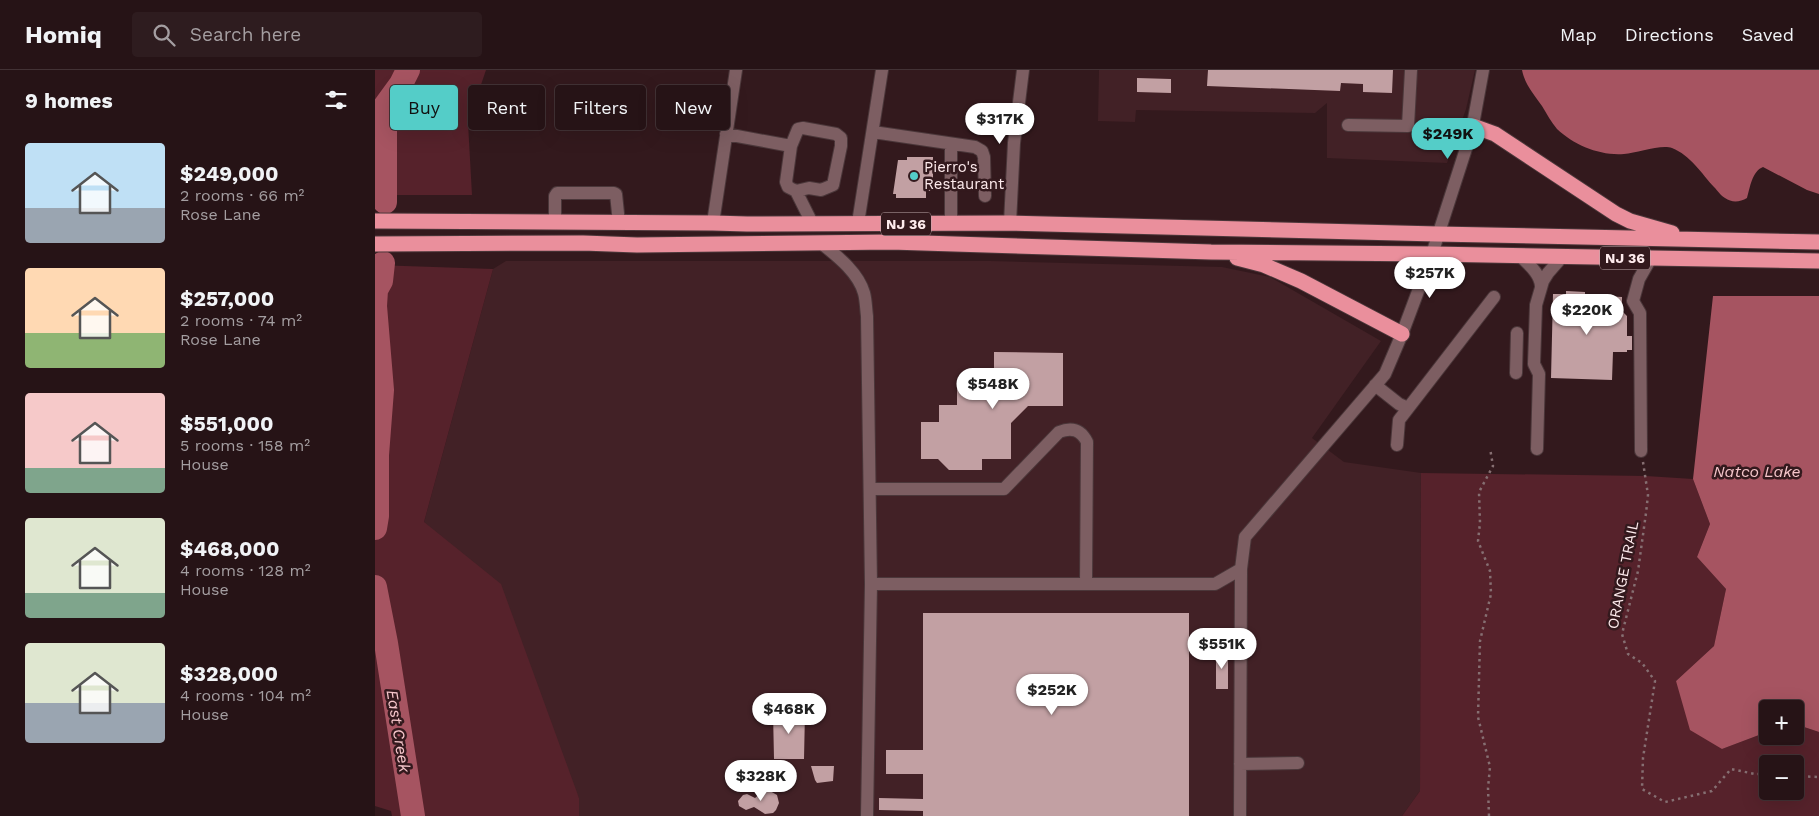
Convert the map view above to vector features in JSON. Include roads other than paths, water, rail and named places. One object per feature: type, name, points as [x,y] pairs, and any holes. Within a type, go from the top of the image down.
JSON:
[{"type":"highway","points":[[1473,126],[1495,134],[1616,214],[1690,238]]},
{"type":"highway","name":"NJ 36","points":[[375,221],[747,224],[1010,223],[1819,242]]},
{"type":"highway","name":"NJ 36","points":[[375,244],[891,242],[1211,252],[1819,261]]},
{"type":"highway","points":[[1211,252],[1264,265],[1403,334]]},
{"type":"street","points":[[713,223],[736,70]]},
{"type":"street","points":[[858,223],[882,70]]},
{"type":"street","points":[[1010,223],[1014,143],[1023,70]]},
{"type":"street","points":[[1348,125],[1409,126],[1411,70]]},
{"type":"street","points":[[1241,816],[1241,569],[1245,537],[1385,374],[1403,334],[1473,126],[1483,70]]},
{"type":"street","points":[[796,191],[809,188],[821,190],[833,185],[841,146],[841,138],[836,134],[803,128],[798,129],[791,146],[786,182],[788,187],[796,191],[812,223]]},
{"type":"street","points":[[873,132],[975,147],[981,151],[983,157],[985,196]]},
{"type":"street","points":[[726,134],[791,146]]},
{"type":"street","points":[[951,144],[951,223]]},
{"type":"street","points":[[555,222],[555,196],[557,193],[614,193],[616,194],[619,223]]},
{"type":"street","points":[[821,243],[838,257],[853,274],[863,292],[867,316],[871,489],[867,816]]},
{"type":"street","points":[[1519,256],[1534,270],[1541,286]]},
{"type":"street","points":[[1537,449],[1539,374],[1534,364],[1536,305],[1541,286],[1548,272],[1562,256]]},
{"type":"street","points":[[1641,451],[1640,313],[1633,301],[1639,279],[1651,258]]},
{"type":"street","points":[[1397,445],[1399,420],[1494,297]]},
{"type":"street","points":[[1516,373],[1517,334]]},
{"type":"street","points":[[1375,385],[1407,408]]},
{"type":"street","points":[[871,489],[1004,489],[1059,432],[1068,428],[1077,430],[1087,442],[1086,584]]},
{"type":"street","points":[[871,584],[1215,584],[1241,569]]},
{"type":"street","points":[[1240,764],[1298,763]]},
{"type":"water","points":[[1522,70],[1819,70],[1819,194],[1807,190],[1763,167],[1756,172],[1747,198],[1733,201],[1722,196],[1690,160],[1672,148],[1662,147],[1615,154],[1588,148],[1571,140],[1557,129],[1528,85]]},
{"type":"water","name":"Natco Lake","points":[[1713,296],[1819,296],[1819,732],[1804,727],[1804,700],[1759,700],[1759,735],[1722,749],[1690,730],[1676,681],[1714,646],[1726,589],[1697,557],[1710,524],[1693,479]]},
{"type":"waterway","name":"East Creek","points":[[385,202],[385,106],[401,84],[408,70]]},
{"type":"waterway","name":"East Creek","points":[[375,528],[377,516],[377,455],[382,390],[375,306],[376,290],[381,281],[383,263]]},
{"type":"waterway","name":"East Creek","points":[[375,587],[386,643],[413,816]]},
{"type":"place","name":"Pierro's Restaurant","points":[[914,176]]}]
